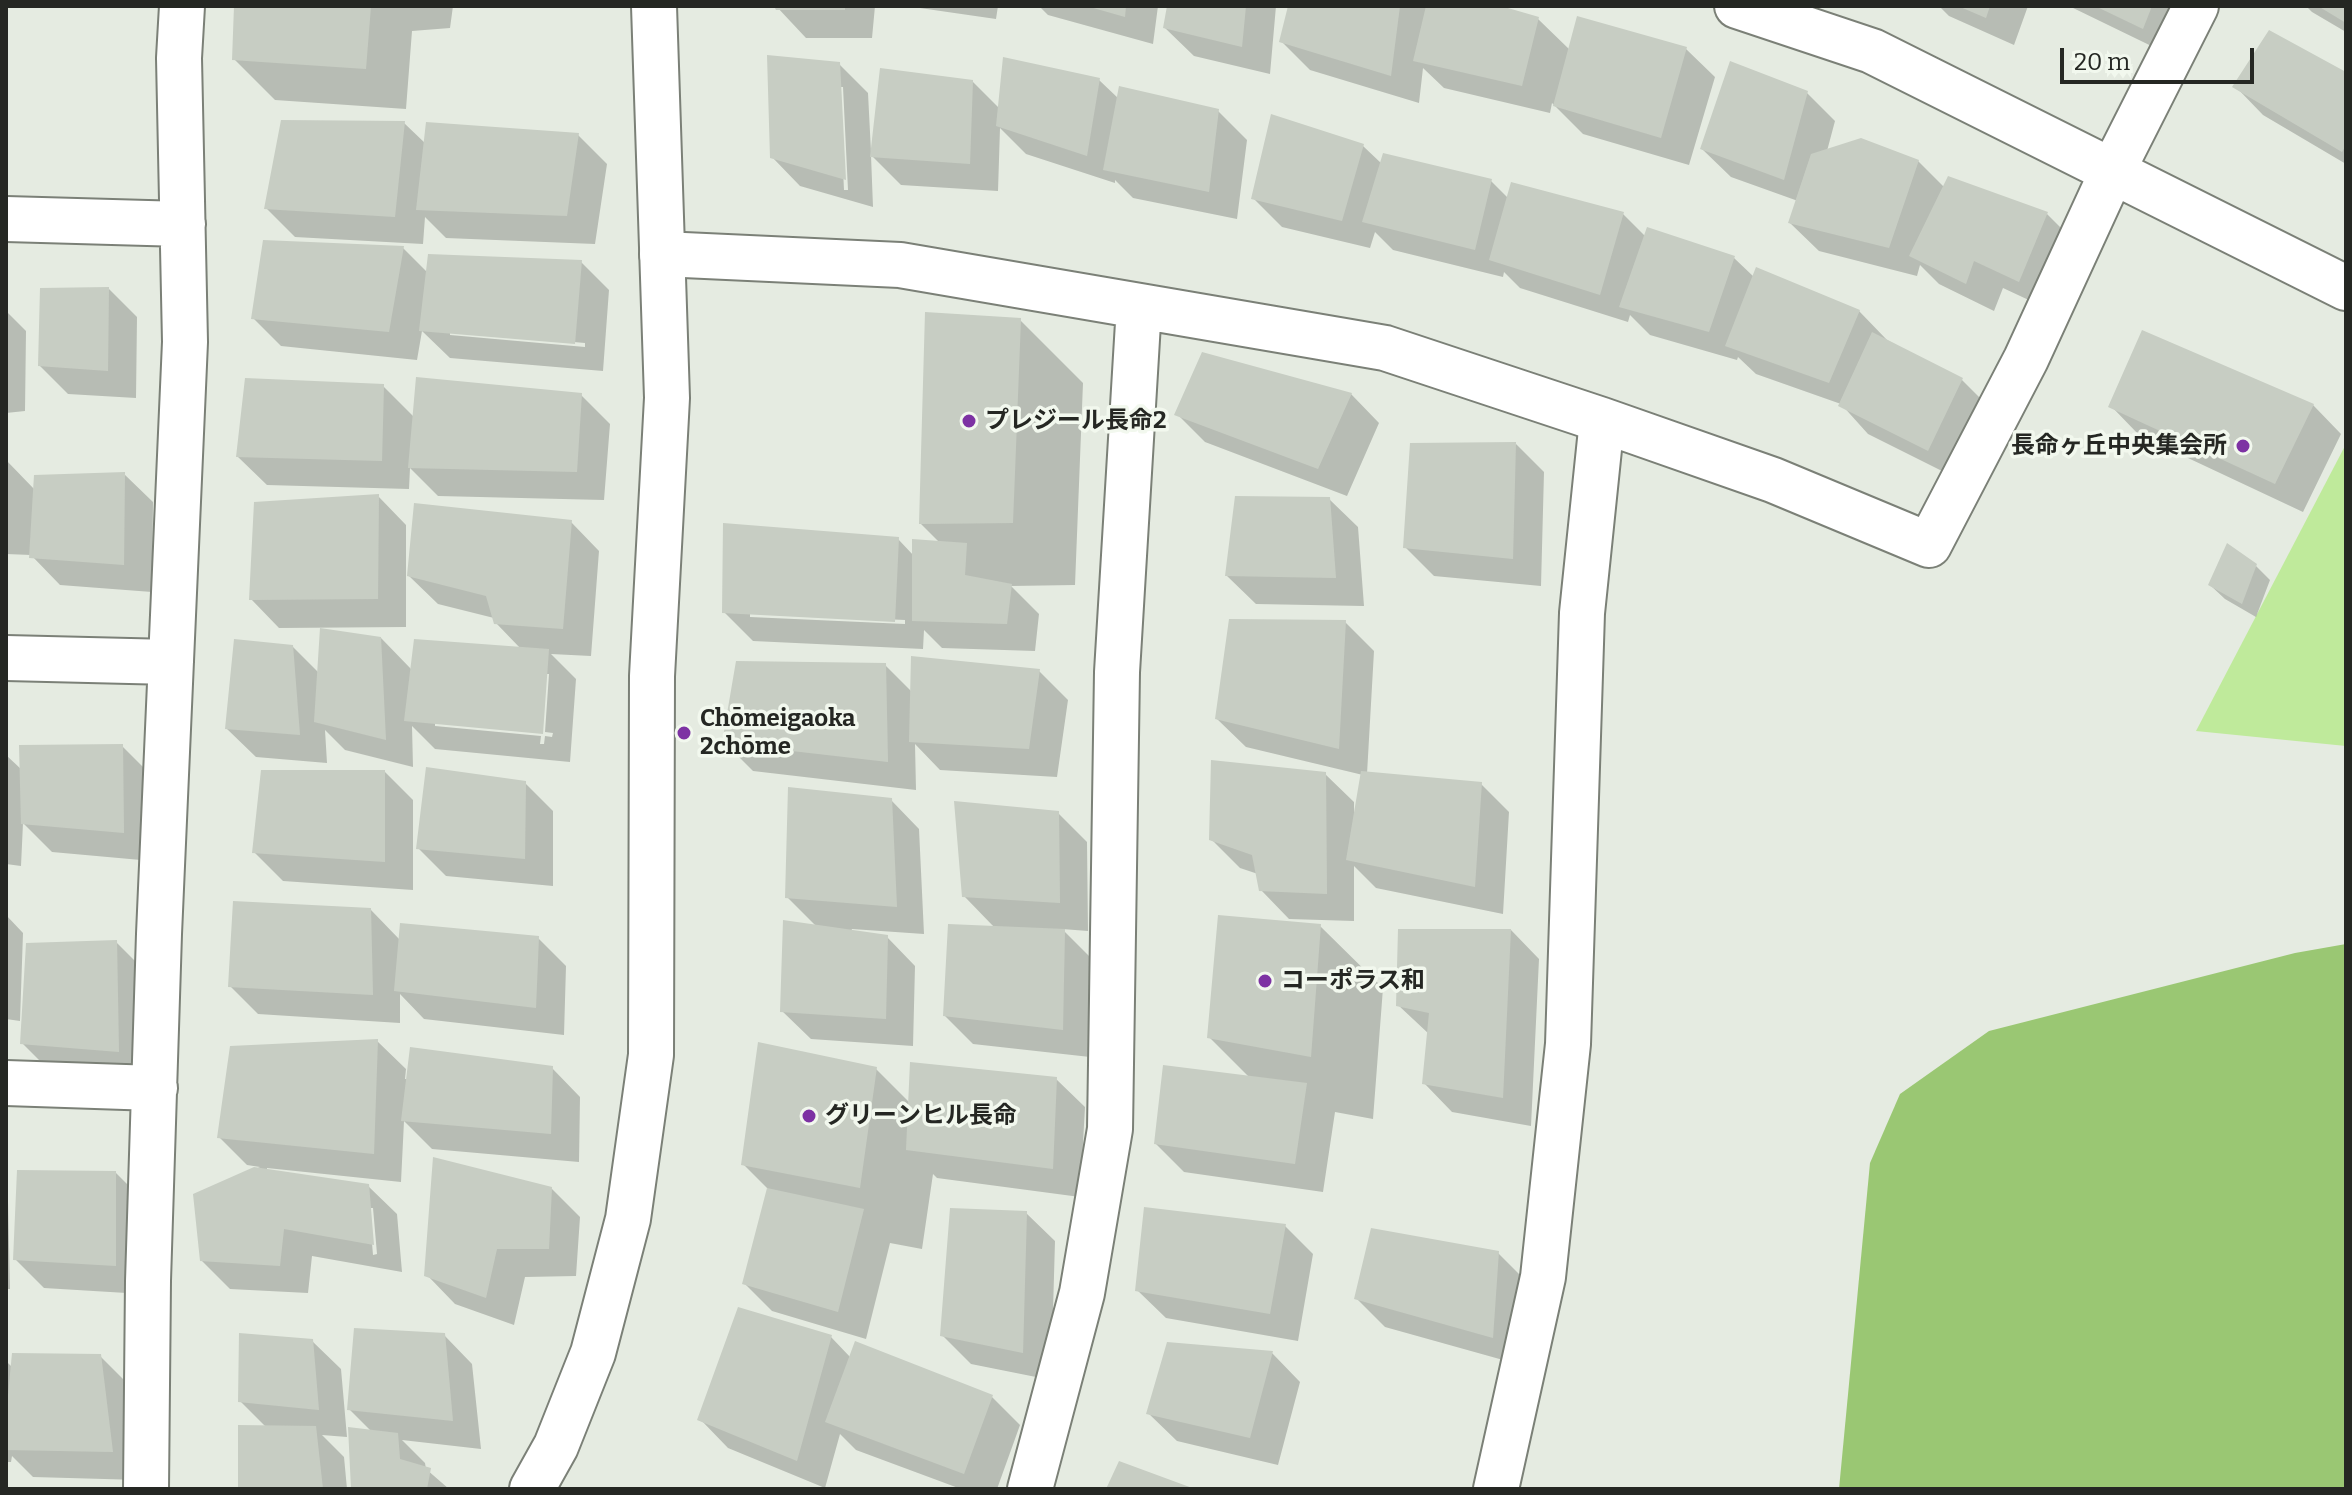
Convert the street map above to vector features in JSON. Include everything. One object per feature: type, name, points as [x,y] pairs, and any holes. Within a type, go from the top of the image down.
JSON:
[{"type":"street","points":[[146,1489],[148,1281],[185,342],[179,58],[182,6]]},
{"type":"street","points":[[532,1489],[556,1446],[593,1353],[628,1219],[651,1055],[652,676],[667,398],[654,6]]},
{"type":"street","points":[[1737,6],[1872,51],[2346,288]]},
{"type":"street","points":[[662,254],[900,265],[1385,348],[1773,480],[1929,545],[2026,359],[2113,170],[2196,6]]},
{"type":"street","points":[[6,219],[183,224]]},
{"type":"street","points":[[1030,1489],[1082,1293],[1110,1129],[1117,672],[1139,306]]},
{"type":"street","points":[[1496,1489],[1543,1277],[1568,1044],[1582,613],[1602,420]]},
{"type":"street","points":[[6,658],[171,662]]},
{"type":"street","points":[[6,1083],[155,1088]]},
{"type":"green space","points":[[2346,444],[2346,746],[2196,731]]},
{"type":"green space","points":[[2346,944],[2346,1489],[1839,1489],[1870,1163],[1900,1094],[1989,1031],[2295,953]]},
{"type":"building","points":[[234,6],[371,6],[366,69],[232,60]]},
{"type":"building","points":[[774,6],[845,6],[845,10],[776,10]]},
{"type":"building","points":[[1126,6],[1125,17],[1090,7]]},
{"type":"building","points":[[1167,6],[1246,6],[1242,47],[1163,28]]},
{"type":"building","points":[[1288,6],[1400,6],[1391,76],[1279,42]]},
{"type":"building","points":[[1426,6],[1501,6],[1539,17],[1522,86],[1413,61]]},
{"type":"building","points":[[1958,6],[1990,6],[1986,18]]},
{"type":"building","points":[[2095,6],[2152,6],[2143,29]]},
{"type":"building","points":[[2318,6],[2346,6],[2346,23]]},
{"type":"building","points":[[1577,16],[1687,47],[1661,138],[1553,106]]},
{"type":"building","points":[[2269,30],[2346,72],[2346,145],[2342,152],[2232,87]]},
{"type":"building","points":[[767,55],[840,62],[846,180],[770,158]]},
{"type":"building","points":[[1003,57],[1100,78],[1087,156],[996,126]]},
{"type":"building","points":[[1730,61],[1808,91],[1784,180],[1700,149]]},
{"type":"building","points":[[880,68],[973,80],[970,164],[870,157]]},
{"type":"building","points":[[1119,86],[1219,109],[1209,192],[1103,170]]},
{"type":"building","points":[[1271,114],[1364,144],[1342,221],[1251,199]]},
{"type":"building","points":[[281,120],[405,121],[395,217],[264,209]]},
{"type":"building","points":[[426,122],[579,133],[567,216],[416,210]]},
{"type":"building","points":[[1861,138],[1919,160],[1889,248],[1788,223],[1811,154]]},
{"type":"building","points":[[1383,153],[1492,179],[1475,250],[1362,222]]},
{"type":"building","points":[[1948,176],[2048,212],[2019,282],[1974,261],[1966,284],[1909,256]]},
{"type":"building","points":[[1511,182],[1624,212],[1600,295],[1489,260]]},
{"type":"building","points":[[1647,227],[1735,256],[1709,332],[1619,307]]},
{"type":"building","points":[[263,240],[404,246],[389,332],[251,319]]},
{"type":"building","points":[[428,254],[582,260],[575,344],[419,331]]},
{"type":"building","points":[[1756,267],[1860,310],[1829,383],[1725,346]]},
{"type":"building","points":[[109,287],[108,371],[38,366],[40,288]]},
{"type":"building","name":"プレジール長命2","points":[[925,312],[1021,318],[1013,523],[919,524]]},
{"type":"building","name":"長命ヶ丘中央集会所","points":[[2142,330],[2314,404],[2275,484],[2108,407]]},
{"type":"building","points":[[1872,332],[1963,378],[1928,451],[1838,406]]},
{"type":"building","points":[[1202,352],[1352,393],[1318,469],[1174,415]]},
{"type":"building","points":[[416,377],[582,393],[577,472],[408,468]]},
{"type":"building","points":[[245,378],[384,384],[382,461],[236,457]]},
{"type":"building","points":[[1516,442],[1513,559],[1403,548],[1410,443]]},
{"type":"building","points":[[125,472],[124,565],[29,558],[34,475]]},
{"type":"building","points":[[379,494],[378,599],[249,600],[254,502]]},
{"type":"building","points":[[1235,496],[1330,497],[1336,578],[1225,576]]},
{"type":"building","points":[[414,503],[572,520],[563,629],[494,624],[486,596],[407,576]]},
{"type":"building","points":[[723,523],[899,537],[895,622],[722,613]]},
{"type":"building","points":[[912,539],[967,543],[965,575],[1012,584],[1007,624],[912,621]]},
{"type":"building","points":[[2227,543],[2257,564],[2242,604],[2208,585]]},
{"type":"building","points":[[1229,619],[1346,620],[1339,749],[1215,719]]},
{"type":"building","points":[[320,628],[381,637],[386,740],[314,722]]},
{"type":"building","points":[[234,639],[293,645],[300,735],[225,729]]},
{"type":"building","points":[[414,639],[549,649],[543,734],[404,721]]},
{"type":"building","points":[[911,656],[1040,669],[1029,749],[909,742]]},
{"type":"building","points":[[736,661],[886,663],[888,762],[722,743]]},
{"type":"building","points":[[123,744],[124,833],[21,824],[19,745]]},
{"type":"building","points":[[1211,760],[1326,772],[1327,894],[1259,891],[1252,855],[1209,840]]},
{"type":"building","points":[[426,767],[526,781],[525,859],[416,849]]},
{"type":"building","points":[[261,770],[385,770],[385,862],[252,853]]},
{"type":"building","points":[[1361,771],[1482,782],[1475,887],[1346,860]]},
{"type":"building","points":[[788,787],[892,798],[897,907],[785,898]]},
{"type":"building","points":[[954,801],[1059,811],[1060,903],[962,897]]},
{"type":"building","points":[[233,901],[371,908],[373,995],[228,987]]},
{"type":"building","name":"コーポラス和","points":[[1218,915],[1321,924],[1311,1057],[1207,1038]]},
{"type":"building","points":[[783,920],[888,935],[886,1019],[780,1012]]},
{"type":"building","points":[[400,923],[539,936],[536,1008],[394,991]]},
{"type":"building","points":[[948,924],[1065,929],[1063,1030],[943,1016]]},
{"type":"building","points":[[1398,929],[1511,929],[1503,1098],[1422,1084],[1429,1013],[1396,1006]]},
{"type":"building","points":[[117,940],[119,1052],[20,1044],[26,943]]},
{"type":"building","points":[[378,1039],[374,1154],[217,1138],[230,1046]]},
{"type":"building","name":"グリーンヒル長命","points":[[758,1042],[877,1067],[860,1188],[741,1165]]},
{"type":"building","points":[[410,1047],[553,1066],[551,1134],[401,1121]]},
{"type":"building","points":[[910,1062],[1057,1077],[1053,1169],[906,1150]]},
{"type":"building","points":[[1163,1065],[1307,1083],[1295,1164],[1154,1144]]},
{"type":"building","points":[[433,1157],[552,1187],[549,1249],[497,1249],[486,1298],[424,1276]]},
{"type":"building","points":[[254,1167],[369,1184],[374,1245],[284,1229],[280,1266],[200,1261],[193,1194]]},
{"type":"building","points":[[17,1170],[116,1171],[116,1266],[13,1260]]},
{"type":"building","points":[[767,1188],[864,1209],[838,1312],[742,1284]]},
{"type":"building","points":[[1144,1207],[1286,1224],[1270,1314],[1135,1291]]},
{"type":"building","points":[[950,1208],[1027,1211],[1023,1353],[940,1336]]},
{"type":"building","points":[[1371,1228],[1499,1251],[1493,1338],[1354,1299]]},
{"type":"building","points":[[738,1307],[832,1335],[797,1461],[697,1420]]},
{"type":"building","points":[[354,1328],[445,1333],[453,1421],[347,1410]]},
{"type":"building","points":[[239,1333],[313,1339],[319,1410],[238,1402]]},
{"type":"building","points":[[855,1341],[993,1395],[964,1474],[825,1422]]},
{"type":"building","points":[[1167,1342],[1273,1351],[1250,1438],[1146,1414]]},
{"type":"building","points":[[12,1353],[101,1354],[113,1452],[6,1450]]},
{"type":"building","points":[[238,1425],[316,1426],[323,1489],[238,1488]]},
{"type":"building","points":[[348,1427],[398,1433],[400,1459],[431,1468],[427,1489],[351,1489]]},
{"type":"building","points":[[1119,1461],[1195,1489],[1106,1489]]},
{"type":"place","name":"プレジール長命2","points":[[969,421]]},
{"type":"place","name":"長命ヶ丘中央集会所","points":[[2243,446]]},
{"type":"place","name":"Chōmeigaoka 2chōme","points":[[684,733]]},
{"type":"place","name":"コーポラス和","points":[[1265,981]]},
{"type":"place","name":"グリーンヒル長命","points":[[809,1116]]}]
